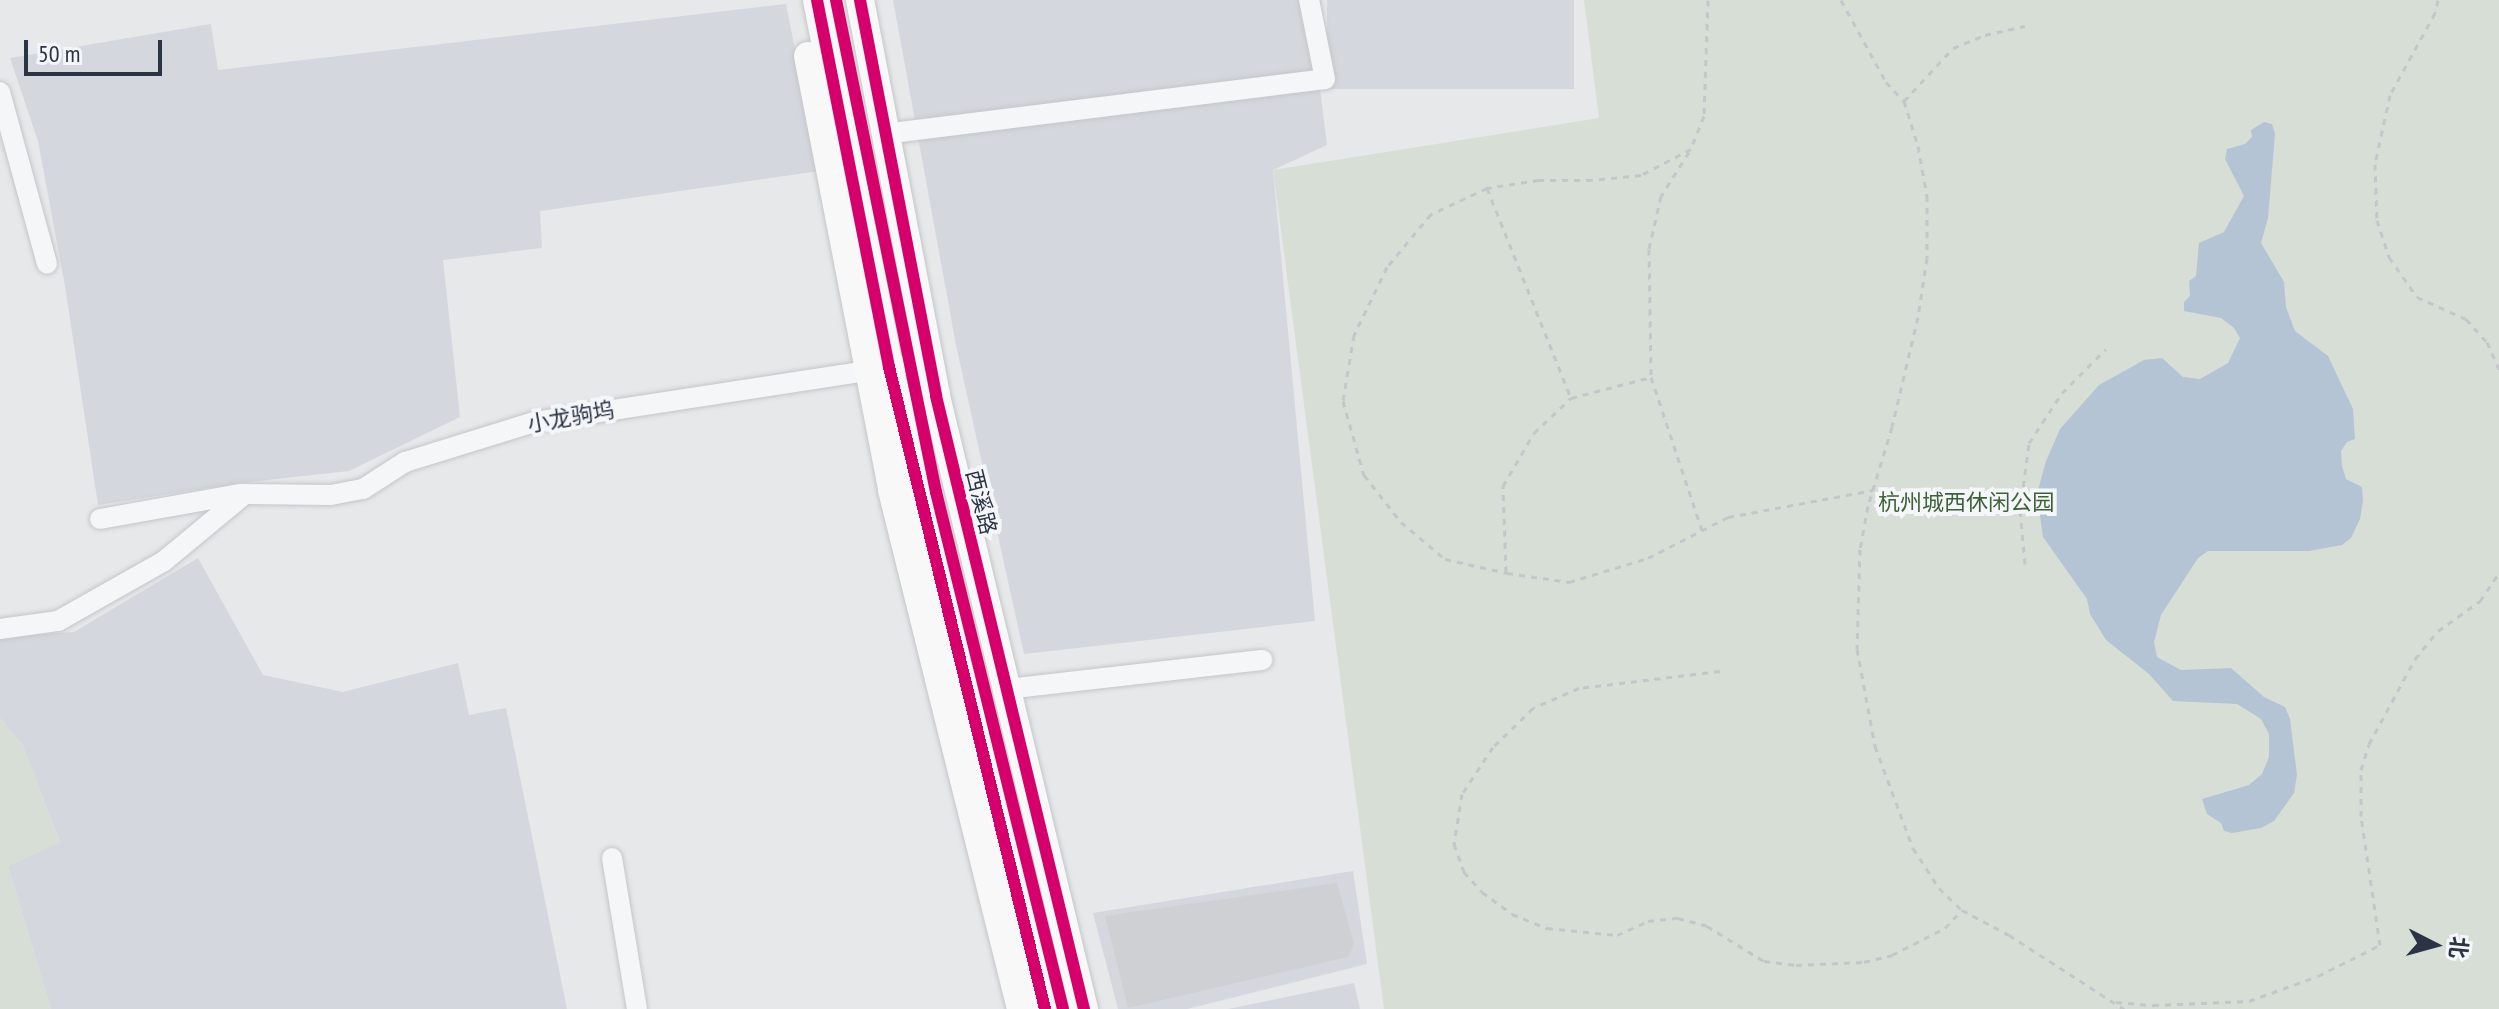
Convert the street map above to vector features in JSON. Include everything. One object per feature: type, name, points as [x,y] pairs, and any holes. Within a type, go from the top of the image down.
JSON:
[{"type":"street","name":"西溪路","points":[[798,0],[1045,1009]]},
{"type":"street","name":"西溪路","points":[[817,0],[888,367],[1063,1009]]},
{"type":"street","name":"西溪路","points":[[836,0],[888,367],[895,505],[1021,1009]]},
{"type":"street","name":"西溪路","points":[[860,0],[936,396],[1084,1009]]},
{"type":"street","points":[[884,134],[1325,79],[1309,0]]},
{"type":"street","points":[[0,92],[47,264]]},
{"type":"street","name":"小龙驹坞","points":[[100,519],[245,494],[331,495],[363,489],[405,462],[534,422],[888,367]]},
{"type":"street","points":[[0,629],[58,621],[164,561],[245,494]]},
{"type":"street","points":[[1007,689],[1262,660]]},
{"type":"street","points":[[612,858],[637,1009]]},
{"type":"path","points":[[1702,531],[1651,377],[1649,249],[1661,196],[1691,149],[1704,116],[1708,0]]},
{"type":"path","points":[[1841,0],[1886,82],[1904,101],[1918,146],[1927,196],[1927,258],[1905,376],[1860,549],[1857,649],[1863,698],[1888,789],[1913,848],[1939,888],[1962,910],[2009,935],[2124,1009]]},
{"type":"path","points":[[2438,0],[2435,13],[2390,95],[2375,164],[2377,220],[2389,257],[2417,297],[2466,319],[2487,342],[2499,369]]},
{"type":"path","points":[[1904,101],[1953,48],[1985,35],[2025,26]]},
{"type":"path","points":[[1691,149],[1641,175],[1592,180],[1539,180],[1487,188],[1431,214],[1387,267],[1354,335],[1343,401],[1364,475],[1401,522],[1445,559],[1507,573],[1569,582],[1648,558],[1728,517],[1873,490]]},
{"type":"path","points":[[1487,188],[1571,398]]},
{"type":"path","points":[[2025,564],[2020,493],[2029,443],[2062,393],[2106,349]]},
{"type":"path","points":[[1507,573],[1503,486],[1534,433],[1571,398],[1651,377]]},
{"type":"path","points":[[2112,1002],[2153,1005],[2249,1001],[2318,976],[2380,945],[2361,816],[2361,770],[2369,744],[2415,659],[2438,631],[2480,601],[2499,573]]},
{"type":"path","points":[[1720,671],[1579,688],[1533,708],[1493,747],[1462,794],[1454,844],[1464,872],[1482,892],[1512,914],[1547,928],[1617,935],[1648,921],[1678,918],[1707,926],[1764,961],[1796,965],[1864,962],[1892,955],[1945,928],[1962,910]]},
{"type":"shaded area","points":[[893,0],[1309,0],[1327,145],[1273,170],[1315,621],[1024,654],[956,345]]},
{"type":"shaded area","points":[[1327,0],[1574,0],[1574,89],[1327,89]]},
{"type":"shaded area","points":[[786,4],[819,171],[540,211],[542,248],[443,260],[460,417],[349,471],[241,483],[98,505],[65,286],[38,141],[10,58],[211,24],[218,70]]},
{"type":"shaded area","points":[[198,558],[263,675],[343,692],[458,663],[469,715],[506,708],[567,1009],[51,1009],[8,866],[60,842],[22,744],[0,718],[0,637],[74,632]]},
{"type":"shaded area","points":[[1353,871],[1367,964],[1187,1009],[1118,1009],[1093,913]]},
{"type":"shaded area","points":[[1354,983],[1360,1009],[1228,1009]]},
{"type":"green space","name":"杭州城西休闲公园","points":[[1584,0],[2499,0],[2499,1009],[1384,1009],[1273,170],[1599,118]]},
{"type":"green space","points":[[0,718],[22,744],[60,842],[8,866],[51,1009],[0,1009]]},
{"type":"water","points":[[2264,122],[2272,124],[2275,134],[2268,218],[2261,243],[2284,282],[2286,307],[2295,331],[2328,356],[2353,409],[2355,439],[2347,442],[2341,451],[2342,466],[2346,479],[2362,487],[2363,501],[2360,519],[2351,538],[2342,545],[2309,551],[2208,551],[2198,558],[2161,615],[2154,642],[2157,657],[2181,670],[2231,668],[2264,697],[2285,707],[2290,719],[2297,775],[2294,793],[2274,821],[2261,828],[2232,833],[2224,831],[2221,823],[2207,814],[2202,799],[2249,785],[2262,774],[2269,757],[2269,734],[2261,719],[2237,704],[2173,701],[2149,674],[2106,640],[2090,614],[2087,599],[2043,537],[2037,494],[2046,461],[2060,429],[2099,385],[2144,360],[2162,358],[2183,377],[2200,379],[2228,363],[2240,338],[2234,328],[2221,318],[2184,311],[2184,302],[2190,296],[2189,281],[2196,276],[2199,243],[2224,232],[2244,196],[2225,159],[2227,149],[2245,144],[2252,137],[2251,130]]},
{"type":"building","points":[[1337,883],[1354,944],[1348,957],[1128,1008],[1105,916]]},
{"type":"cycle path","points":[[817,0],[889,367],[1045,1009]]},
{"type":"cycle path","points":[[836,0],[936,492],[1063,1009]]},
{"type":"cycle path","points":[[860,0],[936,396],[1084,1009]]}]
